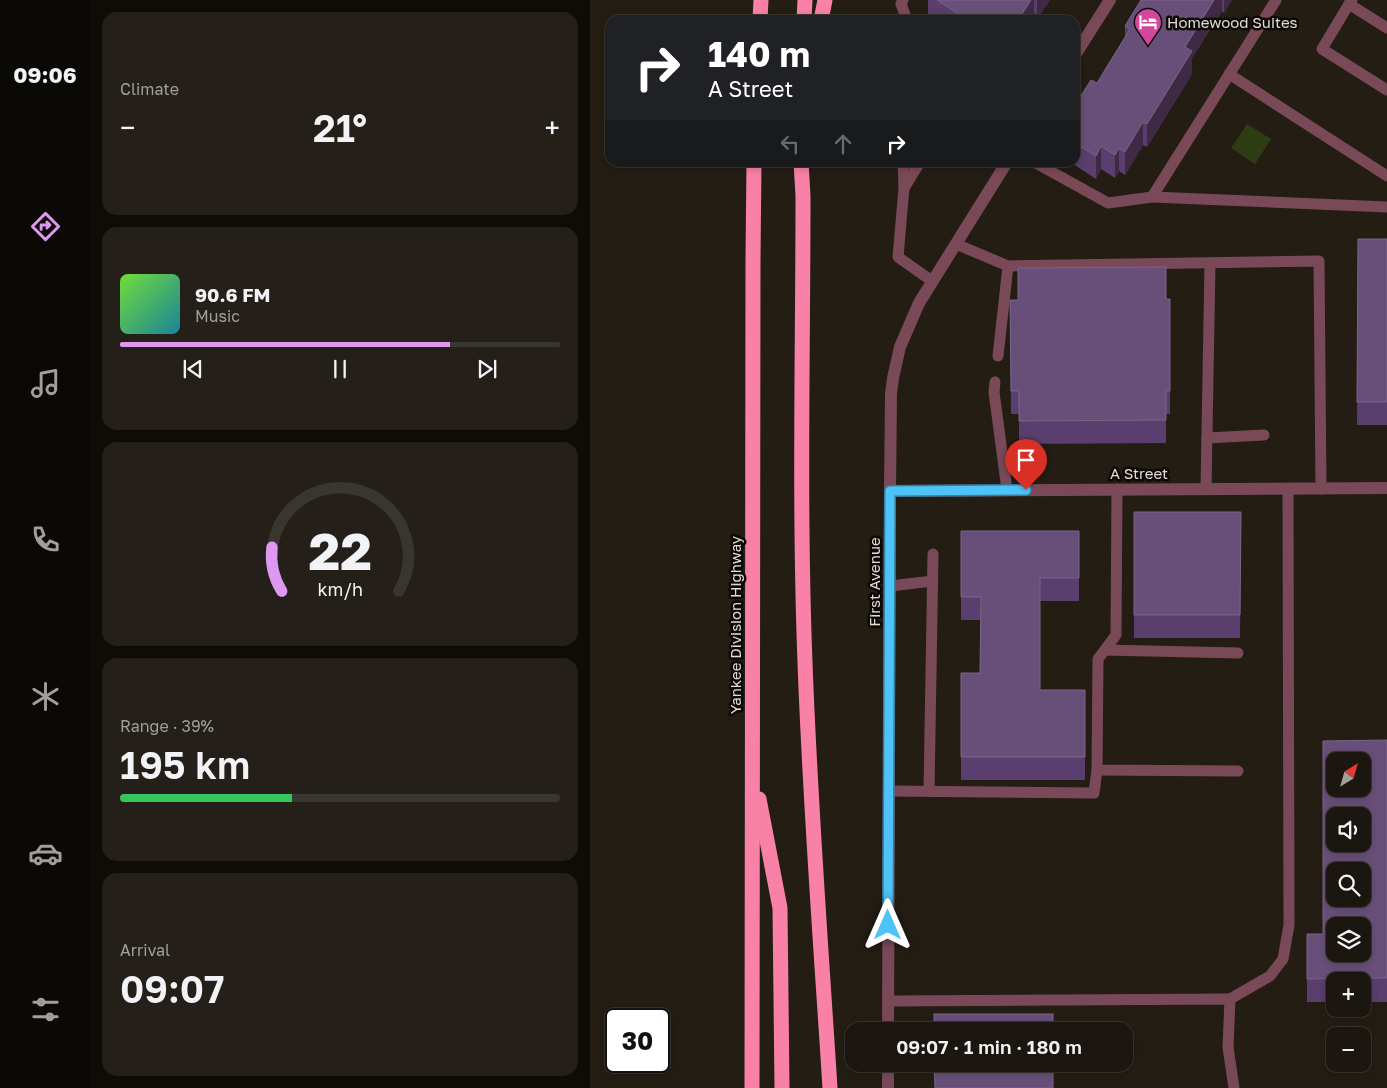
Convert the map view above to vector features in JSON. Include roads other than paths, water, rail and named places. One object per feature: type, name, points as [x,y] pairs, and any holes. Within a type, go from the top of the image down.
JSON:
[{"type":"highway","points":[[760,15],[761,0]]},
{"type":"highway","points":[[804,15],[805,0]]},
{"type":"highway","points":[[821,15],[824,0]]},
{"type":"highway","name":"Yankee Division Highway","points":[[752,1088],[754,167]]},
{"type":"highway","points":[[801,167],[803,196],[802,531],[804,661],[830,1088]]},
{"type":"highway","points":[[803,196],[806,167]]},
{"type":"highway","points":[[752,766],[780,908],[782,1088]]},
{"type":"street","points":[[1080,47],[1110,0]]},
{"type":"street","name":"First Avenue","points":[[888,1022],[891,394],[896,362],[911,318],[932,281],[1004,167]]},
{"type":"street","name":"A Street","points":[[890,491],[1387,488]]},
{"type":"street","points":[[888,1072],[888,1088]]},
{"type":"lane","points":[[903,0],[901,4],[905,15]]},
{"type":"lane","points":[[1152,197],[1276,0]]},
{"type":"lane","points":[[1387,28],[1351,2],[1322,50],[1387,90]]},
{"type":"lane","points":[[1229,74],[1387,176]]},
{"type":"lane","points":[[903,167],[904,188],[898,257],[932,281]]},
{"type":"lane","points":[[904,188],[917,167]]},
{"type":"lane","points":[[1043,167],[1108,203],[1152,197],[1387,208]]},
{"type":"lane","points":[[956,244],[1008,266],[1319,261],[1322,489]]},
{"type":"lane","points":[[1206,489],[1210,262]]},
{"type":"lane","points":[[998,356],[1008,266]]},
{"type":"lane","points":[[995,382],[994,392],[1007,490]]},
{"type":"lane","points":[[1207,438],[1264,435]]},
{"type":"lane","points":[[888,1001],[1230,999],[1270,976],[1283,959],[1289,925],[1288,489]]},
{"type":"lane","points":[[889,791],[1094,792],[1098,659],[1116,635],[1117,490]]},
{"type":"lane","points":[[928,791],[933,554]]},
{"type":"lane","points":[[890,586],[933,581]]},
{"type":"lane","points":[[1105,650],[1238,653]]},
{"type":"lane","points":[[1096,770],[1238,771]]},
{"type":"lane","points":[[1230,999],[1228,1046],[1234,1088]]},
{"type":"place","name":"Homewood Suites","points":[[1148,46]]}]
